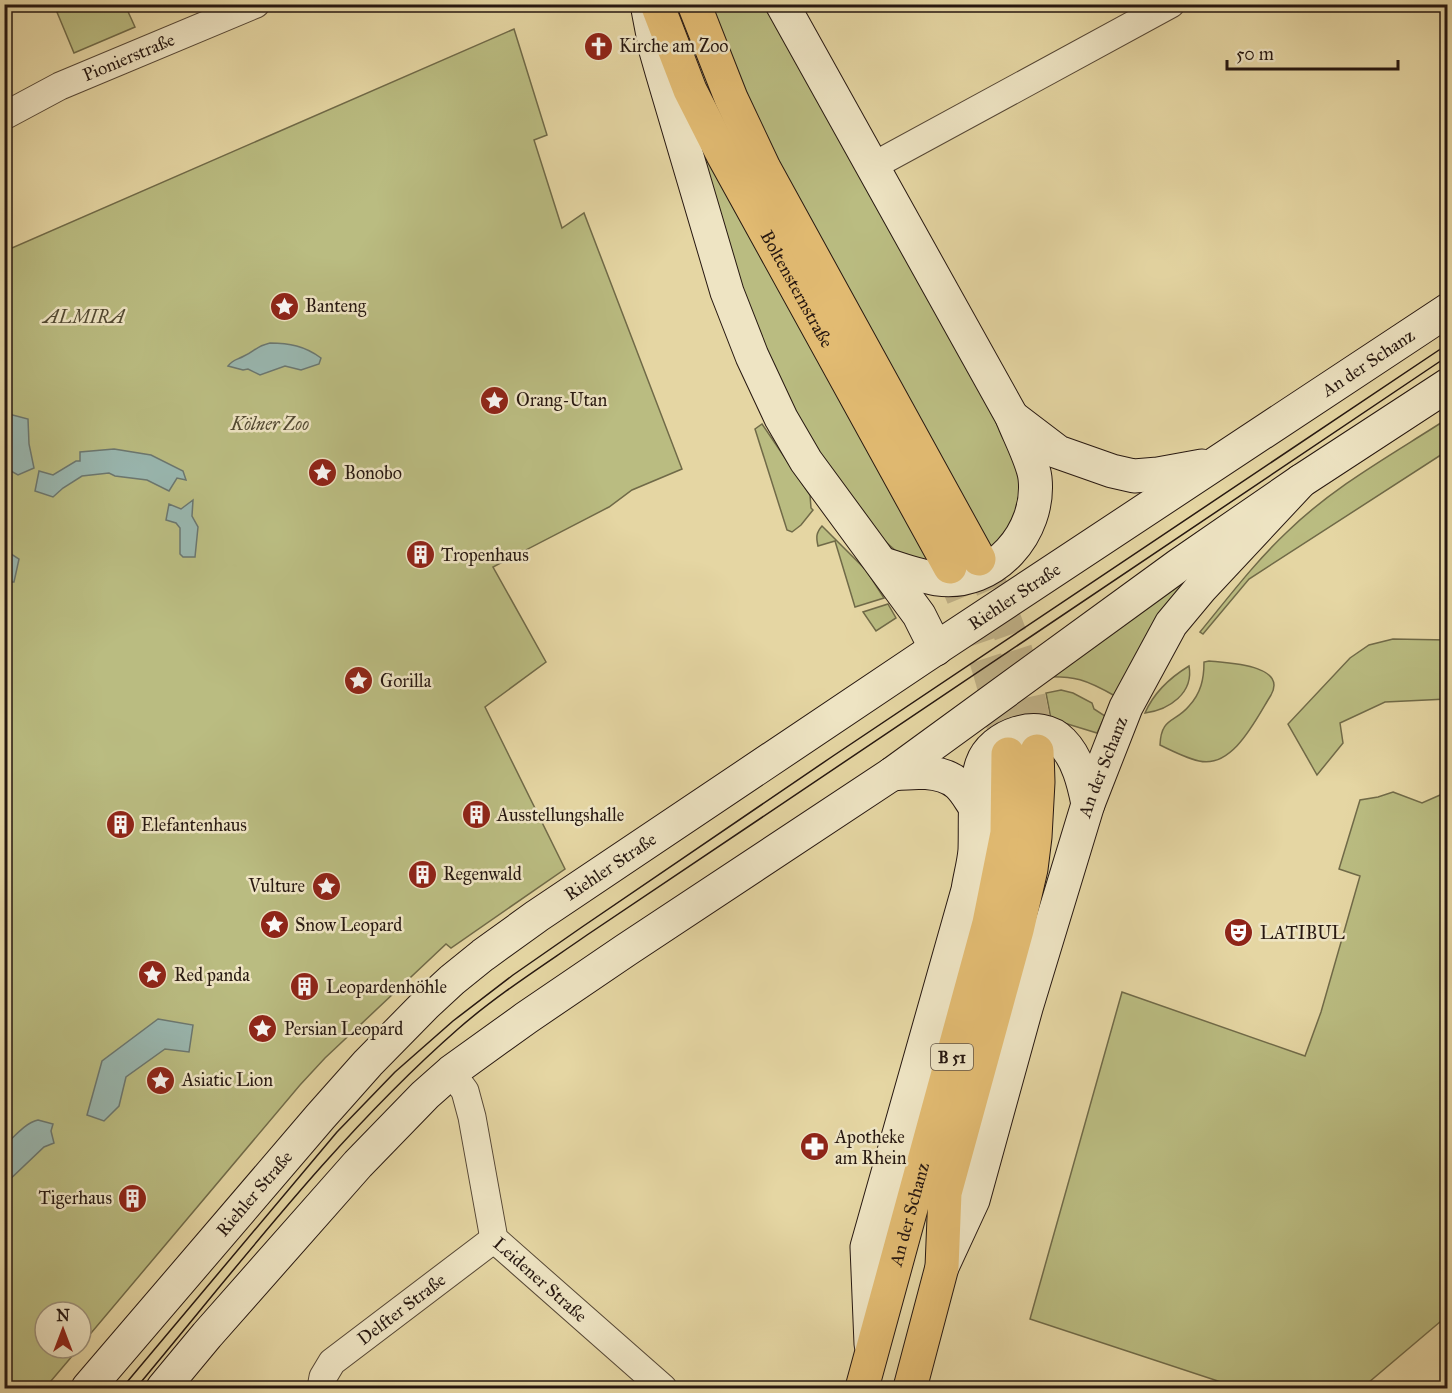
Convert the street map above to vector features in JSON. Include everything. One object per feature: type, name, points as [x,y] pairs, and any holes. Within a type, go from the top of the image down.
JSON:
[{"type":"main road","points":[[648,4],[664,81],[727,292],[752,356],[781,418],[806,461],[919,615],[936,649]]},
{"type":"main road","name":"Boltensternstraße","points":[[657,4],[690,90],[723,155],[964,563],[730,98],[694,4]]},
{"type":"main road","points":[[782,4],[1012,417],[1034,475],[1035,501],[1027,528],[1011,551],[991,567],[966,578],[938,579],[883,564]]},
{"type":"main road","name":"An der Schanz","points":[[1229,455],[1448,310]]},
{"type":"main road","name":"An der Schanz","points":[[910,1389],[942,1267],[973,1200],[1026,1008],[1088,804],[1126,707],[1171,624],[1201,588],[1301,480],[1448,385]]},
{"type":"main road","points":[[1012,417],[1058,452],[1112,471],[1134,476],[1197,468],[1229,455]]},
{"type":"main road","name":"Riehler Straße","points":[[88,1389],[376,1055],[452,980],[537,916],[1229,455]]},
{"type":"main road","points":[[163,1389],[207,1335],[358,1164],[425,1095],[452,1072],[626,950],[891,774],[1301,480]]},
{"type":"main road","name":"An der Schanz","points":[[871,1357],[867,1247],[968,890],[975,853],[977,781],[983,760],[996,744],[1013,734],[1030,730],[1047,732],[1062,741],[1083,779],[1088,804]]},
{"type":"main road","name":"An der Schanz","points":[[862,1389],[993,903],[1022,753],[1038,782],[1031,869],[1017,930],[945,1192],[942,1267]]},
{"type":"main road","points":[[891,774],[917,772],[938,775],[957,783],[976,808]]},
{"type":"street","name":"Pionierstraße","points":[[4,116],[60,86],[256,4]]},
{"type":"street","points":[[873,166],[1171,4]]},
{"type":"street","name":"Leidener Straße","points":[[452,1072],[465,1091],[470,1108],[494,1239],[663,1389]]},
{"type":"street","name":"Delfter Straße","points":[[321,1389],[323,1377],[332,1362],[494,1239]]},
{"type":"green space","points":[[54,5],[125,5],[135,27],[74,53]]},
{"type":"green space","points":[[707,5],[767,5],[1015,448],[1024,509],[992,552],[776,162]]},
{"type":"green space","name":"Kölner Zoo","points":[[514,29],[547,135],[534,140],[562,228],[584,213],[682,469],[632,490],[609,507],[493,567],[546,662],[485,707],[565,869],[451,948],[446,944],[325,1058],[93,1331],[93,1300],[33,1300],[33,1360],[69,1360],[45,1388],[5,1388],[5,251]]},
{"type":"green space","points":[[689,110],[932,565],[905,559],[869,527],[828,476],[760,356]]},
{"type":"green space","points":[[1447,419],[1447,451],[1249,579],[1203,634],[1200,632],[1242,580],[1305,515],[1364,471]]},
{"type":"green space","points":[[762,424],[810,495],[813,510],[792,532],[787,530],[755,429]]},
{"type":"green space","points":[[822,526],[866,570],[884,598],[855,607],[835,541],[818,546],[817,535]]},
{"type":"green space","points":[[1197,566],[1115,696],[1080,680],[1042,677]]},
{"type":"green space","points":[[888,604],[896,618],[876,631],[863,612]]},
{"type":"green space","points":[[1393,639],[1447,640],[1447,699],[1385,702],[1340,723],[1343,743],[1317,775],[1288,724],[1350,658],[1369,645]]},
{"type":"green space","points":[[1204,662],[1254,668],[1271,677],[1274,685],[1271,695],[1251,729],[1233,750],[1211,761],[1199,761],[1160,745],[1163,729],[1184,711],[1199,691]]},
{"type":"green space","points":[[1189,666],[1190,676],[1184,692],[1171,704],[1145,713],[1153,698],[1164,686]]},
{"type":"green space","points":[[1061,690],[1073,693],[1092,703],[1094,709],[1105,716],[1097,733],[1051,719],[1046,693]]},
{"type":"green space","points":[[1393,792],[1422,803],[1447,792],[1447,1316],[1362,1388],[1239,1388],[1030,1319],[1122,992],[1305,1056],[1321,1012],[1360,876],[1339,869],[1360,800]]},
{"type":"water","points":[[270,343],[303,348],[321,358],[319,364],[301,370],[285,366],[260,375],[248,369],[228,366],[233,361]]},
{"type":"water","points":[[5,413],[28,419],[29,444],[34,468],[18,475],[11,471],[5,472]]},
{"type":"water","points":[[114,449],[151,455],[183,471],[186,480],[177,478],[169,491],[147,480],[115,476],[109,473],[82,476],[53,497],[35,491],[39,471],[53,475],[76,461],[80,461],[80,452]]},
{"type":"water","points":[[193,500],[192,516],[198,527],[195,557],[183,557],[180,554],[180,528],[176,523],[166,520],[169,504],[181,509]]},
{"type":"water","points":[[5,550],[19,559],[14,582],[6,582],[5,585]]},
{"type":"water","points":[[158,1019],[193,1025],[189,1052],[165,1049],[126,1077],[119,1106],[104,1121],[87,1115],[102,1061]]},
{"type":"water","points":[[38,1120],[53,1124],[51,1131],[54,1143],[44,1147],[5,1184],[5,1145],[24,1127]]},
{"type":"tunnel","points":[[979,559],[1017,653],[1030,701],[1037,751]]},
{"type":"tunnel","points":[[950,567],[985,659],[999,706],[1008,754]]},
{"type":"tram line","points":[[122,1388],[337,1132],[395,1072],[453,1021],[513,975],[833,756],[1448,344]]},
{"type":"tram line","points":[[136,1388],[251,1248],[330,1157],[414,1070],[489,1004],[587,935],[1448,356]]},
{"type":"place","name":"Kirche am Zoo","points":[[598,46]]},
{"type":"place","name":"Banteng","points":[[284,306]]},
{"type":"place","name":"Orang-Utan","points":[[495,400]]},
{"type":"place","name":"Bonobo","points":[[323,473]]},
{"type":"place","name":"Tropenhaus","points":[[420,555]]},
{"type":"place","name":"Gorilla","points":[[359,681]]},
{"type":"place","name":"Ausstellungshalle","points":[[476,815]]},
{"type":"place","name":"Elefantenhaus","points":[[120,825]]},
{"type":"place","name":"Regenwald","points":[[422,874]]},
{"type":"place","name":"Vulture","points":[[326,886]]},
{"type":"place","name":"Snow Leopard","points":[[274,925]]},
{"type":"place","name":"LATIBUL","points":[[1239,933]]},
{"type":"place","name":"Red panda","points":[[153,975]]},
{"type":"place","name":"Leopardenhöhle","points":[[305,987]]},
{"type":"place","name":"Persian Leopard","points":[[263,1029]]},
{"type":"place","name":"Asiatic Lion","points":[[161,1080]]},
{"type":"place","name":"Apotheke am Rhein","points":[[814,1147]]},
{"type":"place","name":"Tigerhaus","points":[[133,1198]]},
{"type":"park label","name":"ALMIRA","points":[[84,317]]}]
